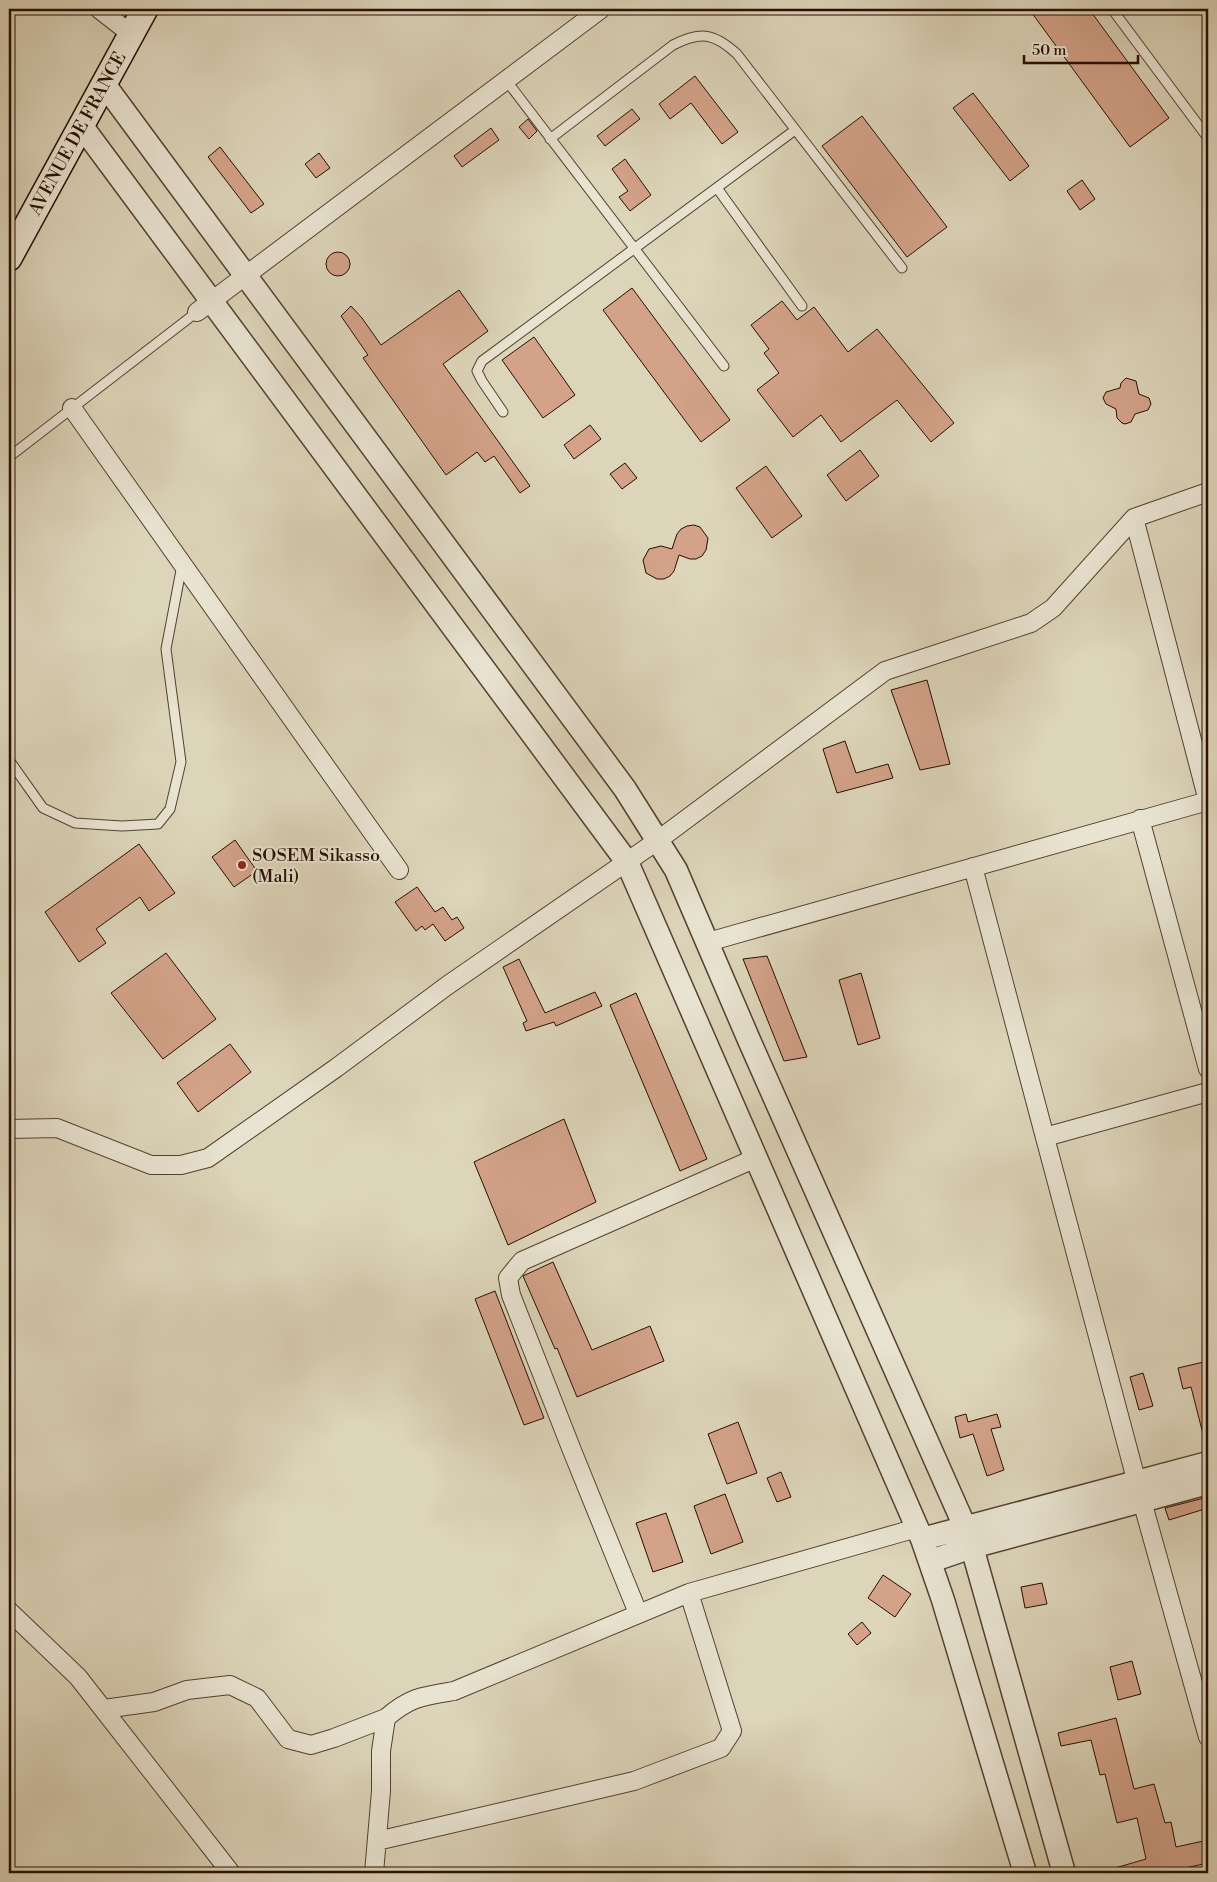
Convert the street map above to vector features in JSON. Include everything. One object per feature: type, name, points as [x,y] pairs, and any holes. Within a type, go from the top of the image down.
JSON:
[{"type":"main road","name":"AVENUE DE FRANCE","points":[[9,258],[145,9]]},
{"type":"street","points":[[99,9],[131,34]]},
{"type":"street","points":[[205,307],[601,9]]},
{"type":"street","points":[[104,84],[625,789],[676,870],[969,1537],[1064,1873]]},
{"type":"street","points":[[81,125],[205,307],[627,862],[931,1561],[1024,1873]]},
{"type":"street","points":[[72,408],[399,870]]},
{"type":"street","points":[[9,1129],[57,1128],[151,1164],[181,1165],[208,1158],[336,1068],[448,985],[657,841],[885,671],[1031,623],[1052,608],[1134,518],[1208,492]]},
{"type":"street","points":[[708,942],[1208,801],[1134,518]]},
{"type":"street","points":[[1140,819],[1208,1069]]},
{"type":"street","points":[[973,867],[1140,1492],[1208,1737]]},
{"type":"street","points":[[1045,1137],[1208,1092]]},
{"type":"street","points":[[638,1613],[572,1453],[515,1305],[508,1278],[522,1261],[756,1158]]},
{"type":"street","points":[[1140,1492],[1208,1463]]},
{"type":"street","points":[[931,1561],[969,1537],[1140,1492],[1208,1483]]},
{"type":"street","points":[[104,1709],[154,1702],[187,1690],[230,1685],[257,1698],[288,1739],[310,1745],[386,1718],[402,1704],[424,1695],[454,1691],[689,1593],[920,1533],[969,1537]]},
{"type":"street","points":[[377,1841],[634,1781],[721,1748],[732,1731],[689,1593]]},
{"type":"street","points":[[9,1611],[78,1677],[231,1873]]},
{"type":"street","points":[[374,1873],[381,1791],[381,1751],[386,1718]]},
{"type":"lane","points":[[1112,9],[1208,138]]},
{"type":"lane","points":[[550,139],[673,45],[690,36],[707,36],[724,42],[736,54],[902,268]]},
{"type":"lane","points":[[506,80],[724,366]]},
{"type":"lane","points":[[503,412],[482,381],[477,370],[482,361],[795,130]]},
{"type":"lane","points":[[717,188],[802,306]]},
{"type":"lane","points":[[9,457],[205,307]]},
{"type":"lane","points":[[9,760],[43,808],[75,823],[122,826],[158,824],[170,809],[181,762],[166,649],[182,564]]},
{"type":"building","points":[[1029,9],[1089,9],[1169,118],[1130,147]]},
{"type":"building","points":[[695,76],[738,132],[722,144],[691,103],[670,119],[659,104]]},
{"type":"building","points":[[973,93],[1029,166],[1010,181],[953,108]]},
{"type":"building","points":[[632,109],[640,119],[605,146],[597,136]]},
{"type":"building","points":[[862,116],[947,227],[907,257],[822,146]]},
{"type":"building","points":[[528,119],[537,131],[529,139],[519,127]]},
{"type":"building","points":[[491,128],[499,140],[462,167],[454,156]]},
{"type":"building","points":[[220,147],[264,204],[251,213],[208,157]]},
{"type":"building","points":[[319,153],[330,168],[316,178],[305,164]]},
{"type":"building","points":[[625,159],[651,195],[630,211],[619,197],[628,191],[612,169]]},
{"type":"building","points":[[1082,180],[1095,199],[1080,210],[1067,191]]},
{"type":"building","points":[[338,252],[347,255],[350,264],[347,273],[338,276],[329,273],[326,264],[329,255]]},
{"type":"building","points":[[632,288],[730,420],[701,442],[603,310]]},
{"type":"building","points":[[459,290],[488,331],[443,364],[530,486],[520,493],[494,456],[485,462],[477,452],[446,475],[363,358],[368,355],[341,316],[351,306],[381,345]]},
{"type":"building","points":[[782,301],[797,320],[814,307],[848,352],[877,329],[954,423],[931,442],[897,400],[841,442],[821,415],[793,437],[757,390],[779,373],[764,353],[769,349],[751,325]]},
{"type":"building","points":[[534,337],[575,395],[543,418],[502,360]]},
{"type":"building","points":[[1126,378],[1136,381],[1139,394],[1149,398],[1151,404],[1148,410],[1135,414],[1131,422],[1125,424],[1117,418],[1116,409],[1106,404],[1103,398],[1106,392],[1120,388],[1121,383]]},
{"type":"building","points":[[590,425],[601,439],[574,459],[564,445]]},
{"type":"building","points":[[860,450],[879,476],[846,501],[827,475]]},
{"type":"building","points":[[625,463],[637,478],[622,489],[610,474]]},
{"type":"building","points":[[766,466],[802,516],[772,538],[736,488]]},
{"type":"building","points":[[694,525],[700,527],[708,538],[706,550],[702,556],[690,559],[679,555],[674,571],[664,579],[657,579],[646,573],[643,560],[649,549],[661,546],[672,549],[677,534],[681,529]]},
{"type":"building","points":[[927,680],[950,764],[920,770],[891,690]]},
{"type":"building","points":[[845,741],[856,773],[888,764],[893,778],[837,793],[823,749]]},
{"type":"building","points":[[235,840],[257,871],[234,887],[212,857]]},
{"type":"building","points":[[139,844],[175,893],[149,911],[140,897],[96,929],[106,943],[79,962],[45,912]]},
{"type":"building","points":[[417,887],[435,912],[443,907],[452,920],[457,917],[464,928],[445,941],[433,924],[425,930],[422,926],[416,931],[395,902]]},
{"type":"building","points":[[166,953],[216,1019],[163,1059],[111,993]]},
{"type":"building","points":[[767,956],[807,1057],[784,1061],[743,959]]},
{"type":"building","points":[[519,959],[545,1013],[595,992],[602,1006],[556,1026],[554,1022],[526,1031],[523,1023],[527,1021],[503,967]]},
{"type":"building","points":[[861,973],[880,1038],[858,1045],[839,980]]},
{"type":"building","points":[[636,993],[707,1159],[680,1171],[610,1005]]},
{"type":"building","points":[[230,1044],[251,1072],[198,1112],[177,1083]]},
{"type":"building","points":[[564,1119],[596,1202],[508,1245],[474,1162]]},
{"type":"building","points":[[553,1262],[592,1350],[650,1326],[664,1361],[577,1397],[557,1348],[555,1349],[523,1276]]},
{"type":"building","points":[[495,1291],[544,1418],[524,1425],[475,1299]]},
{"type":"building","points":[[1208,1361],[1208,1437],[1204,1438],[1191,1387],[1183,1389],[1178,1368]]},
{"type":"building","points":[[1143,1373],[1153,1406],[1139,1410],[1130,1377]]},
{"type":"building","points":[[966,1414],[968,1422],[997,1414],[1001,1427],[991,1429],[1004,1470],[987,1476],[973,1434],[960,1438],[955,1417]]},
{"type":"building","points":[[738,1422],[757,1473],[727,1484],[708,1434]]},
{"type":"building","points":[[781,1472],[791,1497],[777,1502],[767,1478]]},
{"type":"building","points":[[725,1494],[743,1542],[711,1554],[694,1506]]},
{"type":"building","points":[[1208,1497],[1208,1508],[1169,1520],[1165,1508]]},
{"type":"building","points":[[666,1513],[683,1562],[653,1572],[636,1523]]},
{"type":"building","points":[[883,1575],[911,1594],[895,1617],[868,1598]]},
{"type":"building","points":[[1042,1583],[1047,1604],[1025,1608],[1021,1587]]},
{"type":"building","points":[[862,1622],[871,1633],[857,1645],[848,1634]]},
{"type":"building","points":[[1132,1661],[1141,1694],[1118,1700],[1110,1667]]},
{"type":"building","points":[[1116,1718],[1134,1789],[1154,1784],[1165,1823],[1171,1822],[1176,1847],[1208,1840],[1208,1863],[1163,1873],[1109,1873],[1108,1870],[1146,1859],[1137,1818],[1117,1823],[1105,1774],[1100,1775],[1091,1740],[1061,1746],[1058,1733]]},
{"type":"place","name":"SOSEM Sikasso (Mali)","points":[[242,865]]}]
